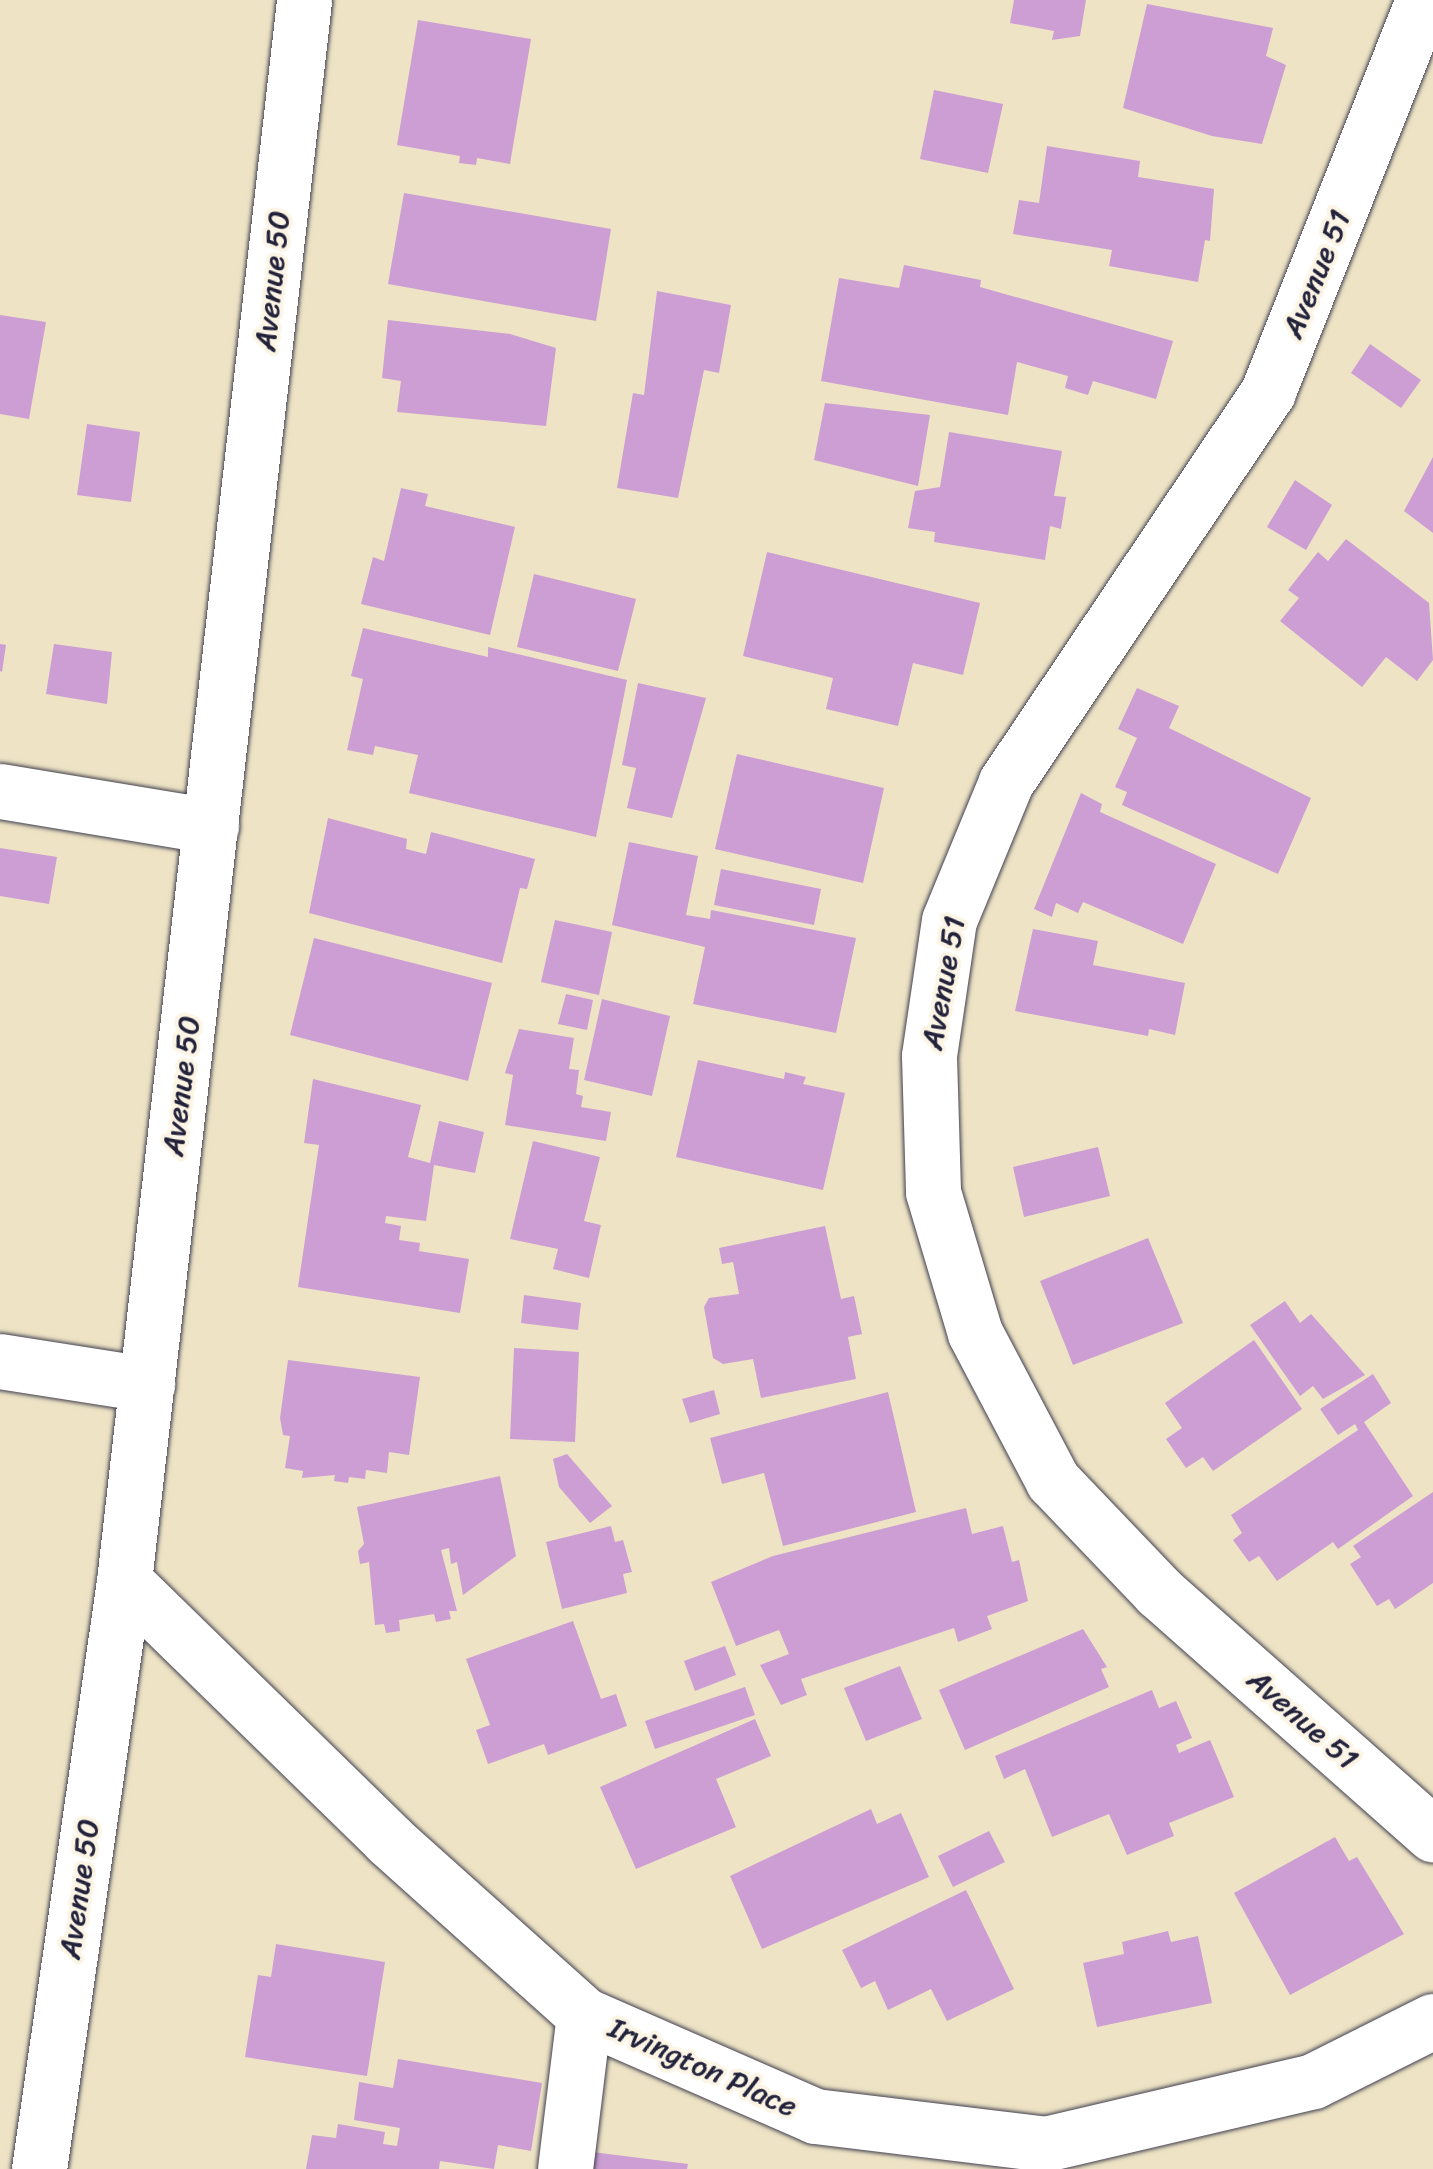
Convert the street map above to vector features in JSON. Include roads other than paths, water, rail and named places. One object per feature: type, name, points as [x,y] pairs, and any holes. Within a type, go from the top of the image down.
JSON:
[{"type":"street","name":"Avenue 50","points":[[39,2169],[124,1581],[304,0]]},
{"type":"street","name":"Avenue 51","points":[[1422,0],[1268,392],[1006,782],[949,920],[929,1056],[934,1192],[954,1263],[975,1333],[1053,1481],[1159,1592],[1433,1834]]},
{"type":"street","points":[[0,792],[211,826]]},
{"type":"street","points":[[0,1360],[146,1384]]},
{"type":"street","name":"Irvington Place","points":[[124,1581],[389,1840],[584,2015],[814,2116],[1044,2156],[1312,2081],[1433,2021]]},
{"type":"street","points":[[565,2169],[584,2015]]}]
